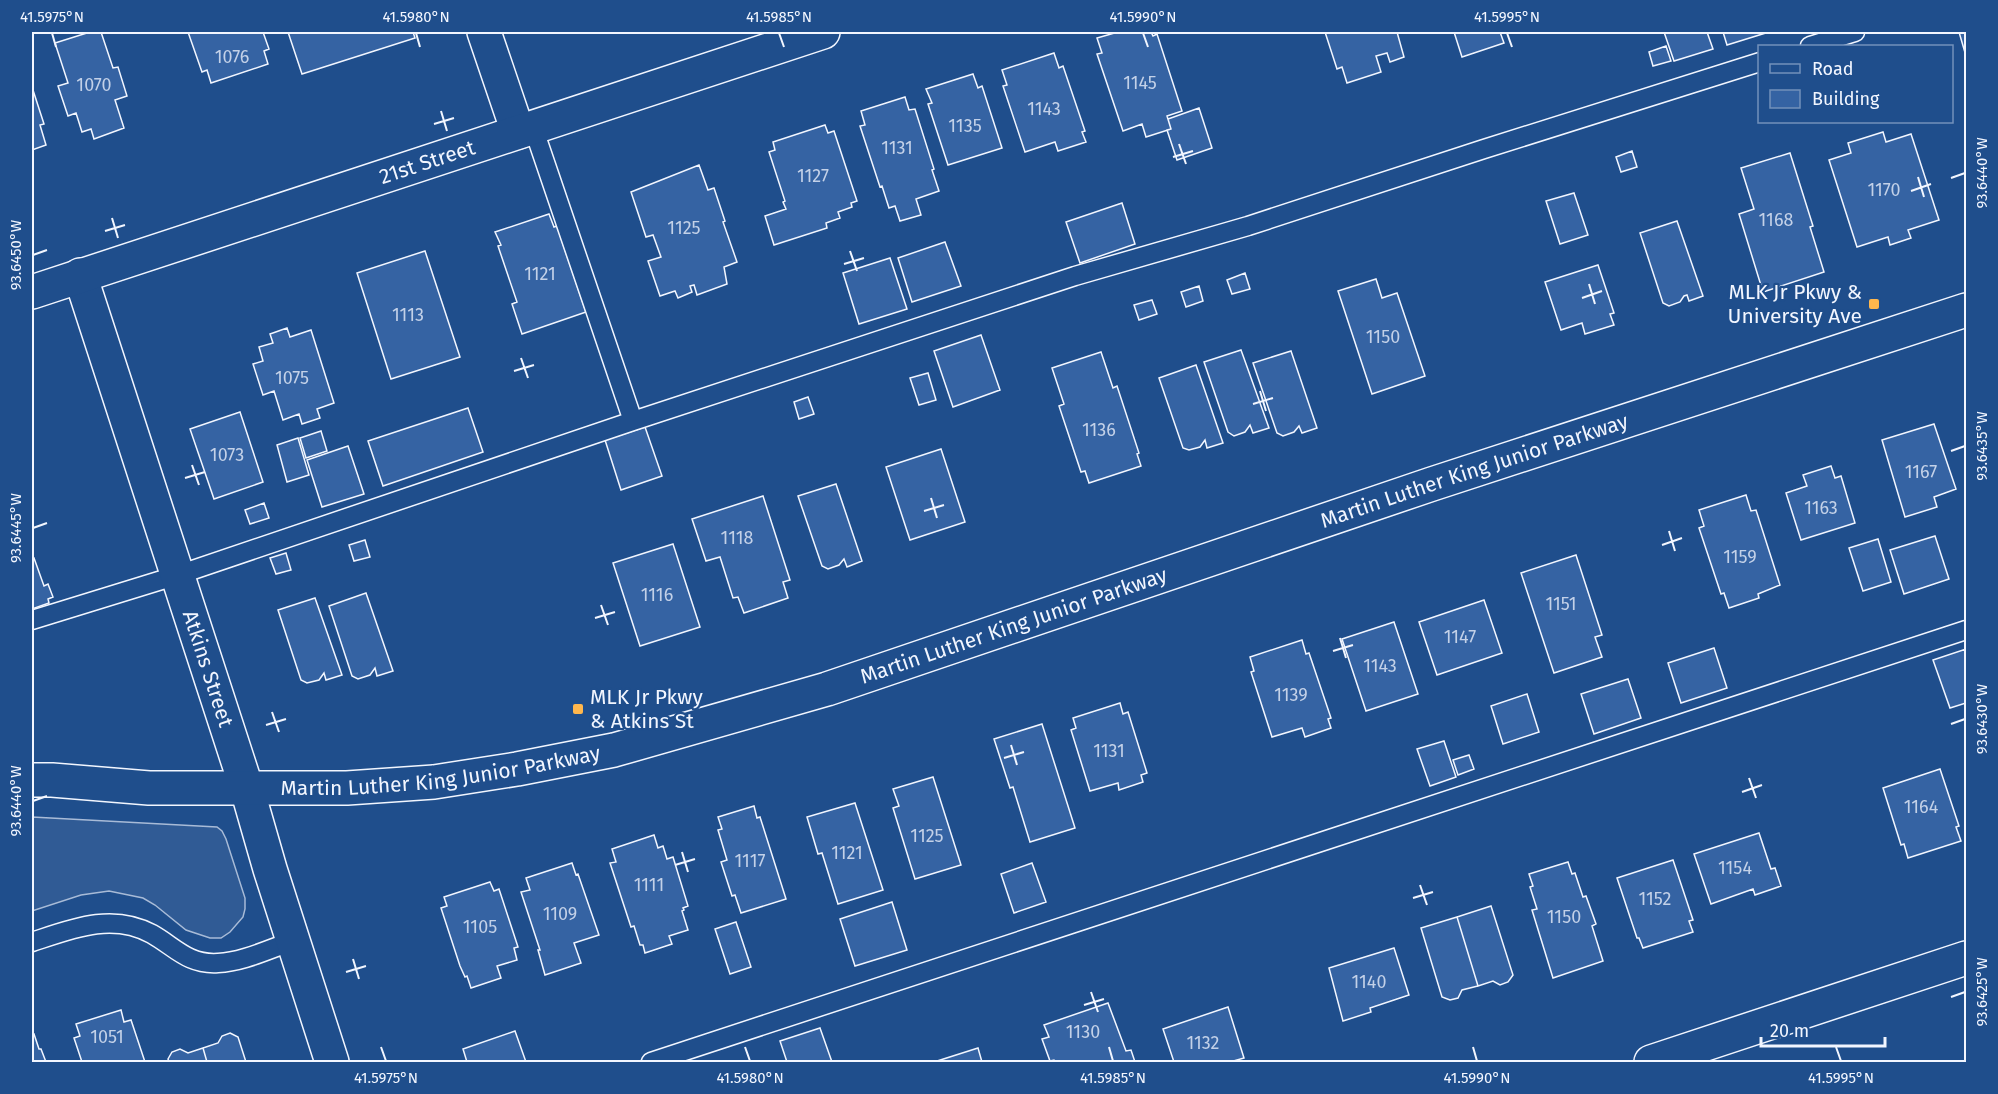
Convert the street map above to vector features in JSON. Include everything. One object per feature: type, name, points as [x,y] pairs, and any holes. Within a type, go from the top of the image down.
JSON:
[{"type":"main road","points":[[484,32],[525,129]]},
{"type":"main road","name":"21st Street","points":[[32,292],[823,32]]},
{"type":"main road","name":"Atkins Street","points":[[80,275],[247,789],[270,869],[332,1062]]},
{"type":"main road","name":"Martin Luther King Junior Parkway","points":[[32,780],[149,788],[347,788],[434,782],[614,750],[827,689],[1432,484],[1966,310]]},
{"type":"main road","points":[[1652,1062],[1966,958]]},
{"type":"lane","points":[[1813,45],[1855,32]]},
{"type":"lane","points":[[32,620],[178,575],[633,421],[1075,276],[1248,226],[1758,63]]},
{"type":"lane","points":[[525,129],[633,421]]},
{"type":"lane","points":[[651,1062],[1966,630]]},
{"type":"lane","points":[[32,942],[95,923],[124,924],[151,934],[180,955],[195,961],[217,963],[246,957],[293,941]]},
{"type":"shaded area","points":[[32,817],[217,827],[226,839],[245,898],[243,917],[230,932],[221,938],[210,938],[186,930],[143,898],[109,891],[81,895],[32,911]]},
{"type":"building","points":[[90,32],[101,32],[113,68],[118,67],[127,96],[115,100],[124,128],[94,139],[91,129],[82,132],[76,113],[68,116],[58,86],[68,83],[55,43]]},
{"type":"building","points":[[188,32],[263,32],[269,49],[264,51],[268,64],[211,83],[207,70],[202,72]]},
{"type":"building","points":[[288,32],[413,32],[415,38],[302,74]]},
{"type":"building","points":[[1118,32],[1151,32],[1153,36],[1157,34],[1182,111],[1167,116],[1171,129],[1146,137],[1142,124],[1123,131],[1097,54],[1102,53],[1097,38]]},
{"type":"building","points":[[1325,32],[1397,32],[1404,57],[1390,62],[1387,53],[1376,56],[1381,72],[1347,83],[1342,67],[1337,69]]},
{"type":"building","points":[[1454,32],[1500,32],[1504,43],[1462,57]]},
{"type":"building","points":[[1664,32],[1707,32],[1713,49],[1674,61]]},
{"type":"building","points":[[1723,32],[1769,32],[1727,45]]},
{"type":"building","points":[[1959,32],[1966,32],[1966,56]]},
{"type":"building","points":[[1666,46],[1671,61],[1653,66],[1649,52]]},
{"type":"building","points":[[1054,53],[1059,68],[1063,66],[1085,131],[1082,132],[1086,142],[1058,151],[1055,142],[1025,152],[1003,86],[1007,85],[1002,70]]},
{"type":"building","points":[[973,74],[978,88],[982,86],[1002,148],[948,165],[928,104],[932,103],[926,89]]},
{"type":"building","points":[[32,87],[44,124],[40,125],[46,145],[32,150]]},
{"type":"building","points":[[905,97],[909,110],[915,109],[939,191],[916,199],[921,215],[900,221],[895,206],[889,208],[882,186],[880,187],[860,126],[865,125],[861,111]]},
{"type":"building","points":[[1199,108],[1212,148],[1177,160],[1167,130],[1171,129],[1168,119]]},
{"type":"building","points":[[825,125],[828,133],[834,131],[857,201],[851,203],[852,207],[838,212],[840,218],[826,223],[827,228],[774,245],[765,216],[786,209],[769,152],[775,150],[773,142]]},
{"type":"building","points":[[1883,132],[1886,142],[1911,134],[1939,220],[1908,230],[1911,238],[1890,245],[1888,237],[1857,247],[1829,160],[1851,153],[1848,143]]},
{"type":"building","points":[[1632,151],[1637,167],[1621,172],[1616,157]]},
{"type":"building","points":[[1790,153],[1813,226],[1810,227],[1824,272],[1763,292],[1739,214],[1754,209],[1741,168]]},
{"type":"building","points":[[699,165],[708,190],[714,188],[737,262],[724,267],[727,284],[697,295],[694,285],[690,286],[692,292],[678,298],[675,291],[660,296],[648,261],[661,257],[653,235],[646,237],[631,192]]},
{"type":"building","points":[[1574,193],[1588,235],[1560,244],[1546,201]]},
{"type":"building","points":[[1122,203],[1135,244],[1080,263],[1066,222]]},
{"type":"building","points":[[549,214],[554,227],[557,226],[586,312],[522,334],[512,304],[517,302],[498,246],[501,245],[495,232]]},
{"type":"building","points":[[1677,221],[1703,296],[1689,301],[1687,295],[1680,302],[1669,306],[1663,303],[1640,233]]},
{"type":"building","points":[[945,242],[961,286],[912,302],[898,258]]},
{"type":"building","points":[[425,251],[460,357],[391,379],[357,273]]},
{"type":"building","points":[[890,258],[907,309],[859,324],[843,273]]},
{"type":"building","points":[[1598,265],[1614,313],[1610,314],[1614,325],[1585,334],[1582,323],[1561,330],[1545,282]]},
{"type":"building","points":[[1245,273],[1250,289],[1232,294],[1227,280]]},
{"type":"building","points":[[1376,279],[1382,298],[1397,293],[1425,376],[1372,394],[1338,291]]},
{"type":"building","points":[[1199,286],[1203,301],[1186,307],[1181,292]]},
{"type":"building","points":[[1152,300],[1157,314],[1139,320],[1134,305]]},
{"type":"building","points":[[287,328],[290,337],[311,330],[334,403],[317,409],[320,418],[302,424],[299,414],[283,420],[274,391],[263,395],[253,364],[263,361],[259,347],[273,343],[270,334]]},
{"type":"building","points":[[981,335],[1000,390],[953,407],[934,351]]},
{"type":"building","points":[[1241,350],[1269,428],[1253,433],[1250,425],[1245,432],[1234,436],[1228,432],[1204,362]]},
{"type":"building","points":[[1291,351],[1317,428],[1302,433],[1299,426],[1294,432],[1283,436],[1277,433],[1253,363]]},
{"type":"building","points":[[1101,352],[1113,388],[1117,386],[1139,453],[1137,454],[1141,466],[1089,483],[1085,471],[1081,472],[1059,406],[1064,404],[1052,368]]},
{"type":"building","points":[[1196,365],[1223,443],[1207,448],[1205,440],[1200,447],[1189,450],[1183,448],[1159,378]]},
{"type":"building","points":[[928,373],[936,400],[919,405],[910,378]]},
{"type":"building","points":[[808,397],[814,414],[799,419],[794,402]]},
{"type":"building","points":[[468,408],[483,452],[383,486],[368,441]]},
{"type":"building","points":[[240,412],[263,482],[214,499],[190,429]]},
{"type":"building","points":[[1934,424],[1956,489],[1934,497],[1937,507],[1905,517],[1882,440]]},
{"type":"building","points":[[645,427],[662,476],[621,490],[605,440]]},
{"type":"building","points":[[321,431],[327,451],[306,458],[300,438]]},
{"type":"building","points":[[298,438],[309,475],[287,482],[277,445]]},
{"type":"building","points":[[348,446],[364,494],[322,507],[307,460]]},
{"type":"building","points":[[941,449],[965,522],[910,540],[886,467]]},
{"type":"building","points":[[1831,466],[1835,478],[1841,476],[1855,523],[1801,540],[1786,493],[1807,486],[1803,475]]},
{"type":"building","points":[[836,484],[862,561],[847,567],[844,559],[839,565],[828,569],[822,566],[798,496]]},
{"type":"building","points":[[1746,495],[1751,511],[1756,510],[1780,585],[1758,594],[1759,598],[1729,608],[1724,593],[1721,594],[1699,528],[1704,526],[1699,510]]},
{"type":"building","points":[[763,496],[790,580],[783,582],[788,598],[744,613],[738,597],[733,598],[720,557],[706,561],[692,519]]},
{"type":"building","points":[[264,503],[269,518],[250,524],[245,510]]},
{"type":"building","points":[[1935,536],[1949,579],[1904,594],[1890,550]]},
{"type":"building","points":[[1878,539],[1891,582],[1863,591],[1849,548]]},
{"type":"building","points":[[365,540],[370,557],[354,561],[349,545]]},
{"type":"building","points":[[673,544],[700,627],[640,646],[613,563]]},
{"type":"building","points":[[286,553],[291,570],[276,574],[270,558]]},
{"type":"building","points":[[1576,555],[1602,635],[1595,637],[1602,657],[1554,673],[1521,573]]},
{"type":"building","points":[[34,558],[44,586],[48,584],[53,597],[48,599],[49,603],[32,609],[32,559]]},
{"type":"building","points":[[366,593],[393,671],[377,676],[375,668],[370,675],[358,679],[352,676],[329,606]]},
{"type":"building","points":[[315,598],[342,675],[326,680],[324,673],[319,680],[307,683],[301,680],[278,610]]},
{"type":"building","points":[[1484,600],[1502,653],[1437,675],[1419,622]]},
{"type":"building","points":[[1394,622],[1418,694],[1366,711],[1342,639]]},
{"type":"building","points":[[1302,640],[1306,654],[1309,653],[1331,718],[1328,719],[1331,728],[1305,737],[1302,728],[1272,737],[1251,672],[1254,671],[1250,657]]},
{"type":"building","points":[[1714,648],[1727,688],[1681,703],[1668,663]]},
{"type":"building","points":[[1966,649],[1966,703],[1950,708],[1933,660]]},
{"type":"building","points":[[1628,679],[1641,718],[1594,734],[1581,694]]},
{"type":"building","points":[[1527,694],[1539,732],[1503,744],[1491,706]]},
{"type":"building","points":[[1120,703],[1123,714],[1128,712],[1147,773],[1141,775],[1143,782],[1119,790],[1118,783],[1090,791],[1071,730],[1076,728],[1073,718]]},
{"type":"building","points":[[1042,724],[1075,828],[1030,842],[1013,787],[1010,788],[994,739]]},
{"type":"building","points":[[1444,741],[1456,777],[1430,786],[1417,749]]},
{"type":"building","points":[[1469,755],[1474,769],[1458,775],[1453,760]]},
{"type":"building","points":[[1940,769],[1959,826],[1956,827],[1961,841],[1908,858],[1904,844],[1901,845],[1883,788]]},
{"type":"building","points":[[933,777],[961,865],[915,879],[893,808],[899,806],[893,789]]},
{"type":"building","points":[[855,803],[883,890],[838,904],[822,853],[818,854],[807,817]]},
{"type":"building","points":[[754,806],[757,818],[760,817],[786,899],[741,913],[735,895],[732,896],[721,862],[727,860],[718,830],[722,829],[718,817]]},
{"type":"building","points":[[1759,833],[1771,869],[1775,868],[1781,886],[1755,895],[1753,889],[1711,904],[1694,854]]},
{"type":"building","points":[[654,835],[658,848],[663,846],[667,859],[673,857],[688,906],[682,911],[688,930],[669,936],[672,944],[645,953],[634,926],[631,927],[610,863],[616,862],[612,849]]},
{"type":"building","points":[[1673,860],[1693,920],[1689,921],[1693,932],[1643,948],[1637,938],[1617,878]]},
{"type":"building","points":[[1568,862],[1572,874],[1575,873],[1583,897],[1586,896],[1596,924],[1592,926],[1603,961],[1553,978],[1532,910],[1537,909],[1530,887],[1533,886],[1529,874]]},
{"type":"building","points":[[572,863],[599,935],[574,943],[581,963],[545,975],[538,950],[540,950],[521,892],[530,890],[526,878]]},
{"type":"building","points":[[1032,863],[1046,902],[1014,913],[1001,874]]},
{"type":"building","points":[[490,882],[494,891],[499,889],[518,947],[514,948],[517,960],[497,966],[501,978],[471,988],[460,966],[441,908],[447,906],[444,897]]},
{"type":"building","points":[[892,902],[907,950],[855,966],[840,919]]},
{"type":"building","points":[[1491,906],[1513,975],[1508,982],[1500,985],[1493,981],[1478,986],[1457,917]]},
{"type":"building","points":[[1457,917],[1478,986],[1462,990],[1458,998],[1450,1000],[1442,997],[1421,928]]},
{"type":"building","points":[[736,922],[751,967],[730,974],[715,929]]},
{"type":"building","points":[[1394,948],[1409,995],[1370,1008],[1371,1012],[1343,1021],[1329,968]]},
{"type":"building","points":[[1108,1003],[1126,1051],[1131,1050],[1135,1062],[1050,1061],[1042,1039],[1049,1037],[1044,1025]]},
{"type":"building","points":[[1228,1007],[1244,1058],[1230,1062],[1174,1062],[1163,1029]]},
{"type":"building","points":[[121,1010],[124,1022],[131,1020],[145,1062],[82,1062],[74,1038],[80,1036],[76,1024]]},
{"type":"building","points":[[820,1028],[832,1062],[787,1062],[780,1041]]},
{"type":"building","points":[[515,1031],[526,1062],[467,1062],[463,1049]]},
{"type":"building","points":[[230,1033],[238,1037],[246,1062],[207,1062],[203,1048],[218,1043],[222,1036]]},
{"type":"building","points":[[34,1034],[46,1062],[32,1062],[32,1035]]},
{"type":"building","points":[[203,1048],[207,1062],[169,1062],[168,1059],[172,1052],[180,1049],[188,1053]]},
{"type":"building","points":[[978,1048],[982,1062],[934,1062]]},
{"type":"place","name":"MLK Jr Pkwy & University Ave","points":[[1874,304]]},
{"type":"place","name":"MLK Jr Pkwy & Atkins St","points":[[578,709]]}]
